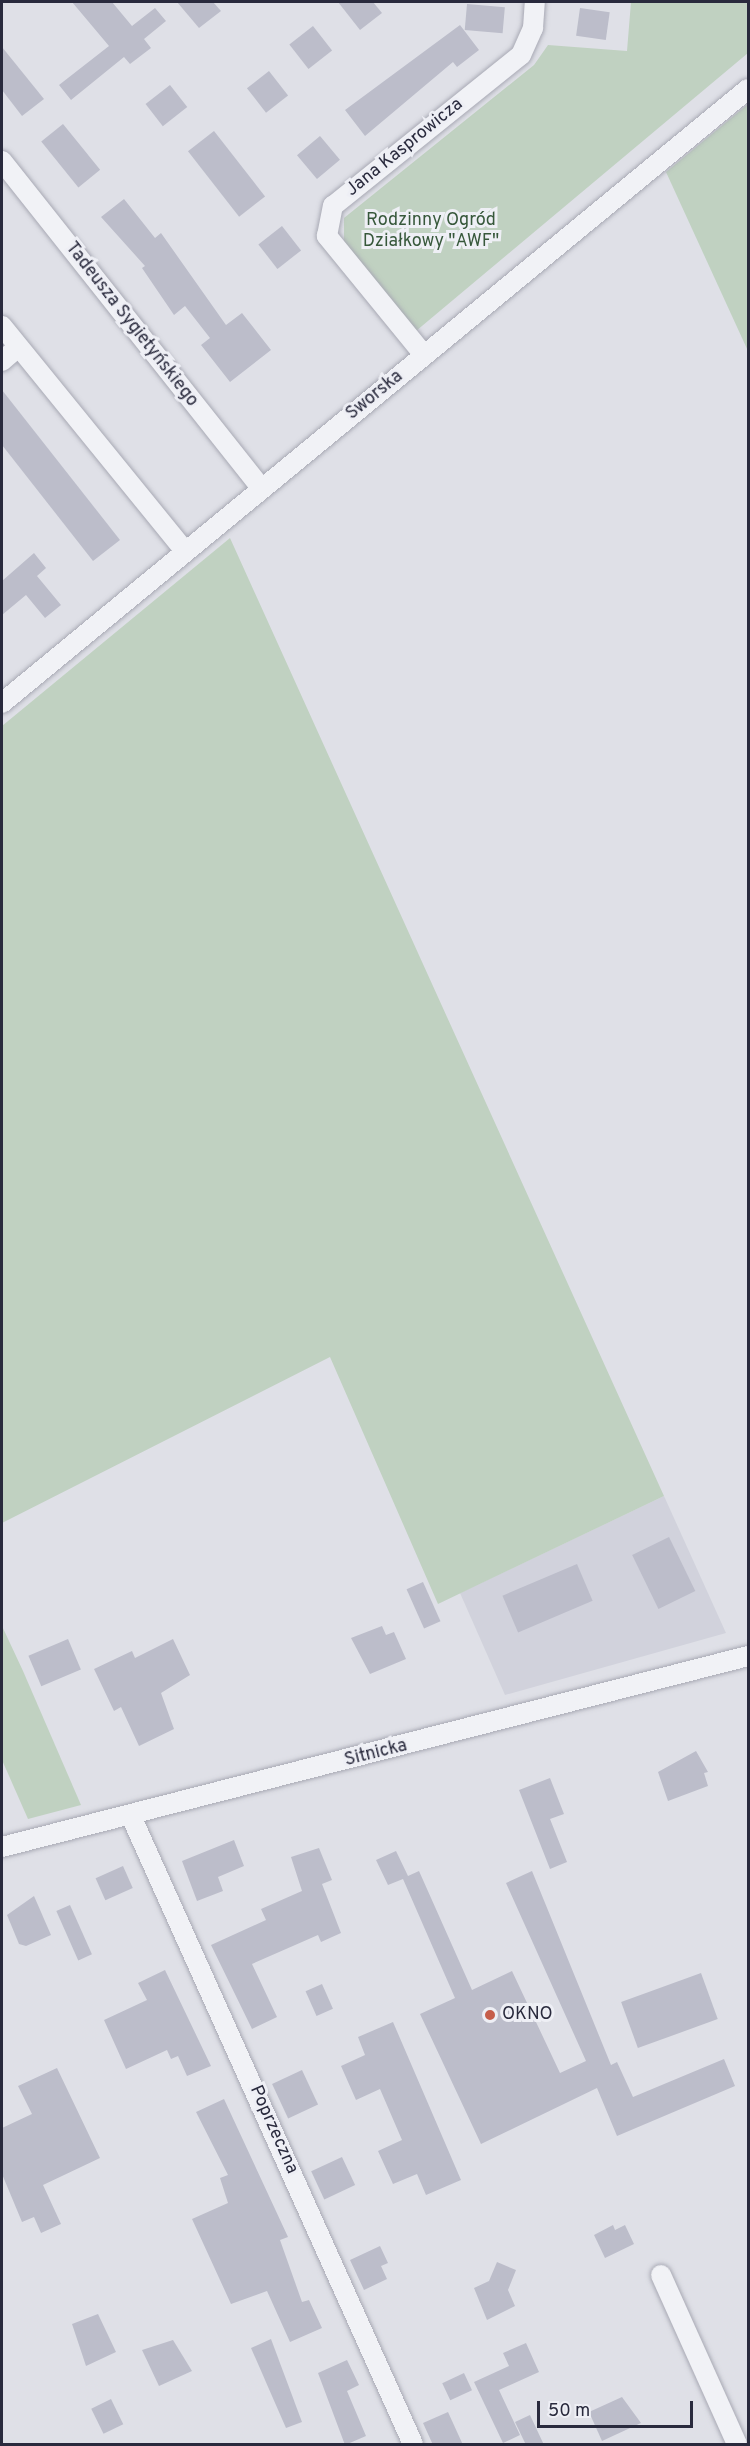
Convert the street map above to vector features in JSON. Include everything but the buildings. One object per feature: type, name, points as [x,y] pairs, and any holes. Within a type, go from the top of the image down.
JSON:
[{"type":"street","name":"Jana Kasprowicza","points":[[424,355],[327,236],[333,206],[521,55],[533,28],[535,2]]},
{"type":"street","name":"Sworska","points":[[2,703],[748,90]]},
{"type":"street","name":"Tadeusza Sygietyńskiego","points":[[2,161],[261,488]]},
{"type":"street","points":[[2,326],[185,551]]},
{"type":"street","points":[[2,361],[18,348]]},
{"type":"street","name":"Sitnicka","points":[[2,1847],[748,1656]]},
{"type":"street","name":"Poprzeczna","points":[[131,1815],[413,2445]]},
{"type":"street","points":[[662,2275],[737,2445]]},
{"type":"shaded area","points":[[664,1496],[726,1633],[505,1695],[460,1593]]},
{"type":"green space","name":"Rodzinny Ogród Działkowy \"AWF\"","points":[[631,2],[748,2],[748,53],[416,331],[344,241],[344,218],[534,65],[548,45],[627,51]]},
{"type":"green space","points":[[748,104],[748,351],[666,172]]},
{"type":"green space","points":[[230,538],[664,1496],[438,1604],[330,1357],[2,1523],[2,726]]},
{"type":"green space","points":[[2,1626],[81,1805],[28,1819],[2,1760]]},
{"type":"place","name":"OKNO","points":[[490,2015]]}]
